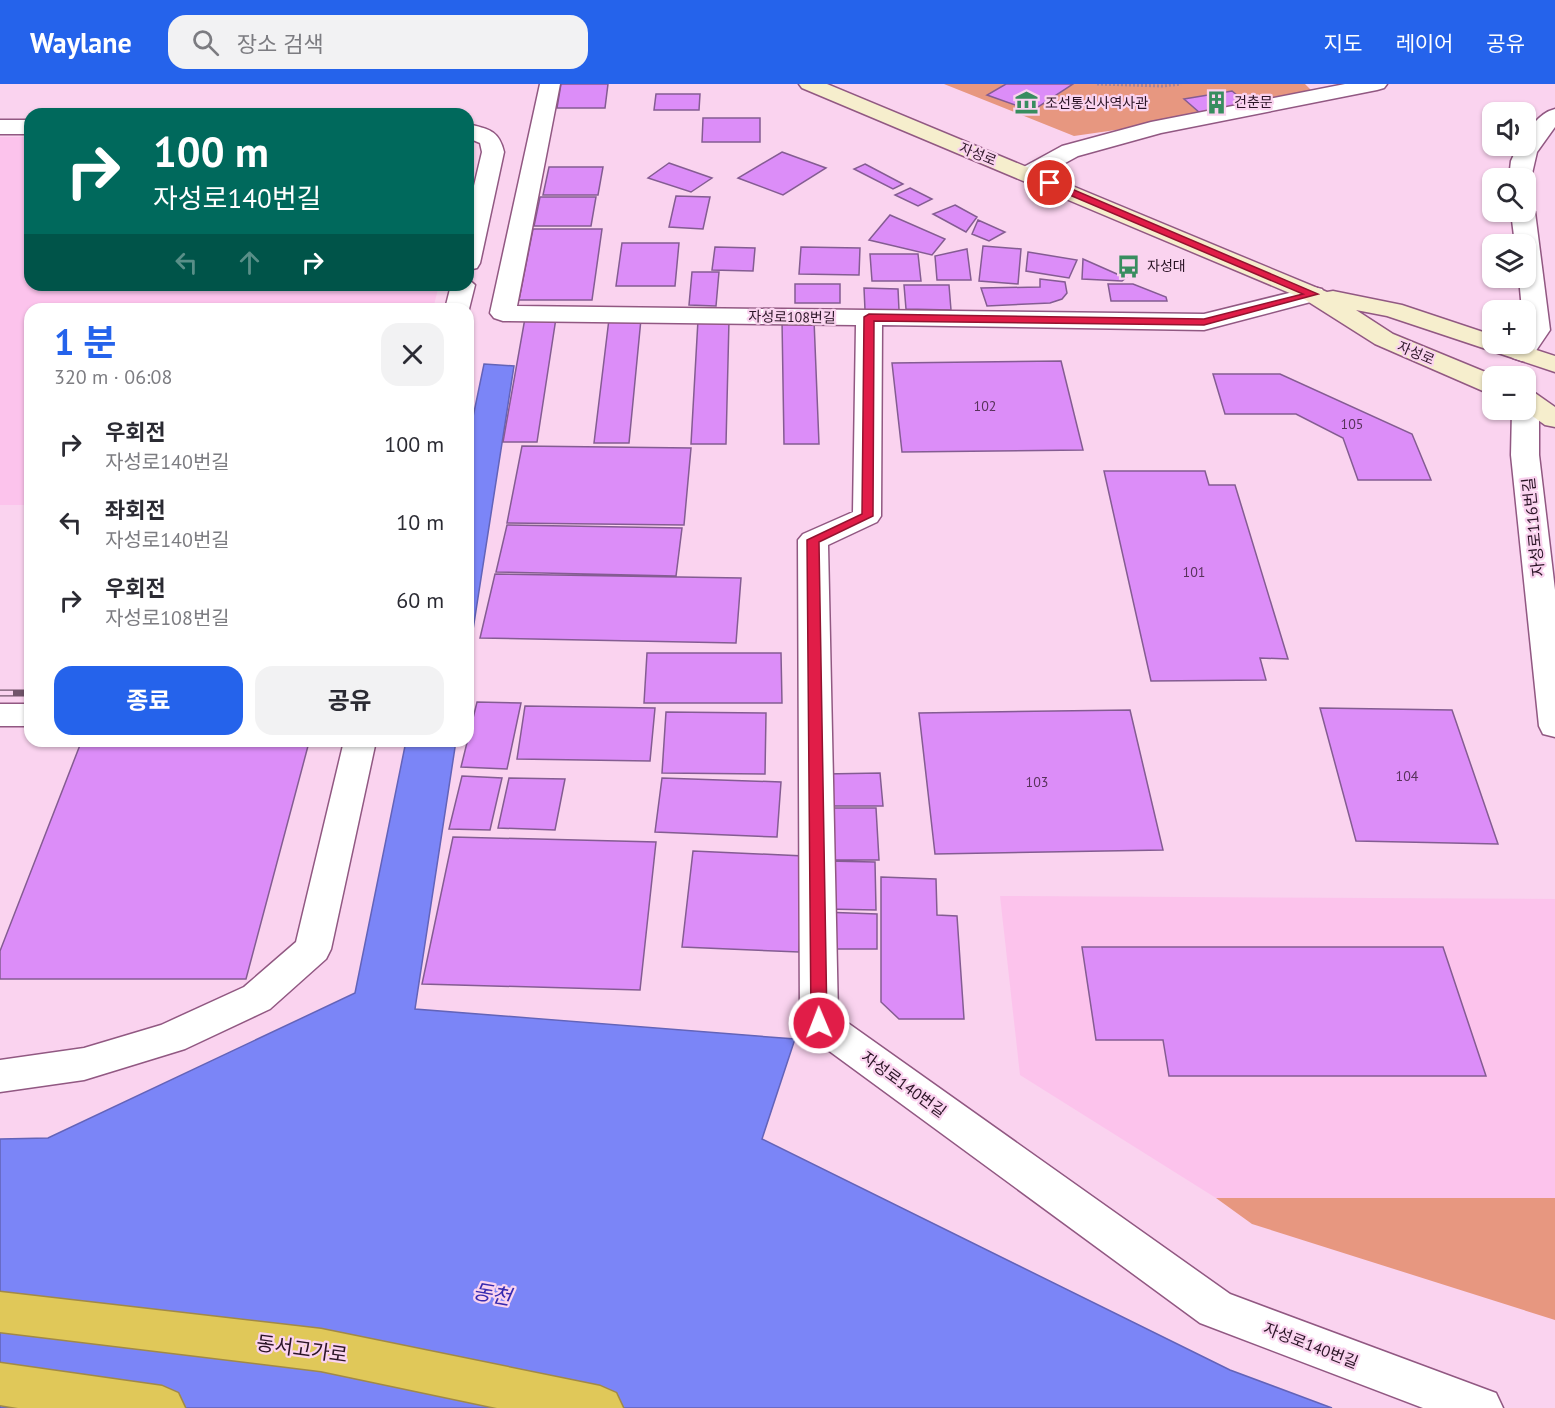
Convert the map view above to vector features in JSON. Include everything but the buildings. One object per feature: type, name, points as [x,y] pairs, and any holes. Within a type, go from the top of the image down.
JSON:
[{"type":"highway","name":"동서고가로","points":[[0,1312],[321,1350],[600,1408]]},
{"type":"highway","points":[[0,1384],[162,1408]]},
{"type":"main road","name":"자성로","points":[[810,84],[1313,294],[1384,339],[1482,381]]},
{"type":"main road","name":"자성로","points":[[1313,294],[1393,310],[1482,339]]},
{"type":"main road","name":"자성로","points":[[1525,354],[1555,364]]},
{"type":"main road","points":[[1536,402],[1555,408]]},
{"type":"main road","points":[[1536,406],[1555,420]]},
{"type":"street","name":"자성로108번길","points":[[550,84],[503,313],[1204,322],[1313,294]]},
{"type":"street","points":[[1028,174],[1070,152],[1159,127],[1377,84]]},
{"type":"street","points":[[1518,168],[1541,127],[1555,116]]},
{"type":"street","points":[[0,127],[24,127]]},
{"type":"street","points":[[474,132],[490,140],[493,152],[474,236]]},
{"type":"street","points":[[1524,222],[1533,300]]},
{"type":"street","name":"자성로140번길","points":[[869,317],[867,516],[813,540],[819,1023],[1215,1309],[1480,1408]]},
{"type":"street","name":"자성로116번길","points":[[1526,420],[1525,455],[1555,726]]},
{"type":"street","points":[[0,715],[24,715]]},
{"type":"street","points":[[0,1076],[84,1064],[171,1038],[258,998],[313,949],[359,747]]},
{"type":"path","points":[[1097,84],[1163,86],[1181,84]]},
{"type":"shaded area","points":[[944,84],[1305,84],[1316,95],[1192,119],[1074,136]]},
{"type":"shaded area","points":[[0,137],[24,137],[24,291],[438,291],[434,303],[24,303],[24,505],[0,505]]},
{"type":"shaded area","points":[[1000,896],[1555,899],[1555,1198],[1216,1198],[1020,1075]]},
{"type":"shaded area","points":[[1216,1198],[1555,1198],[1555,1320],[1252,1224]]},
{"type":"water","points":[[484,364],[514,366],[474,623],[474,412]]},
{"type":"water","name":"동천","points":[[405,747],[455,747],[415,1009],[795,1039],[762,1139],[1230,1370],[1332,1408],[0,1408],[0,1139],[48,1138],[355,993]]},
{"type":"railway","points":[[0,693],[24,693]]},
{"type":"place","name":"건춘문","points":[[1216,102]]},
{"type":"place","name":"조선통신사역사관","points":[[1027,103]]},
{"type":"place","name":"자성대","points":[[1129,266]]},
{"type":"route","points":[[819,1023],[813,540],[867,516],[869,317],[1204,322],[1313,294],[1050,183]]}]
